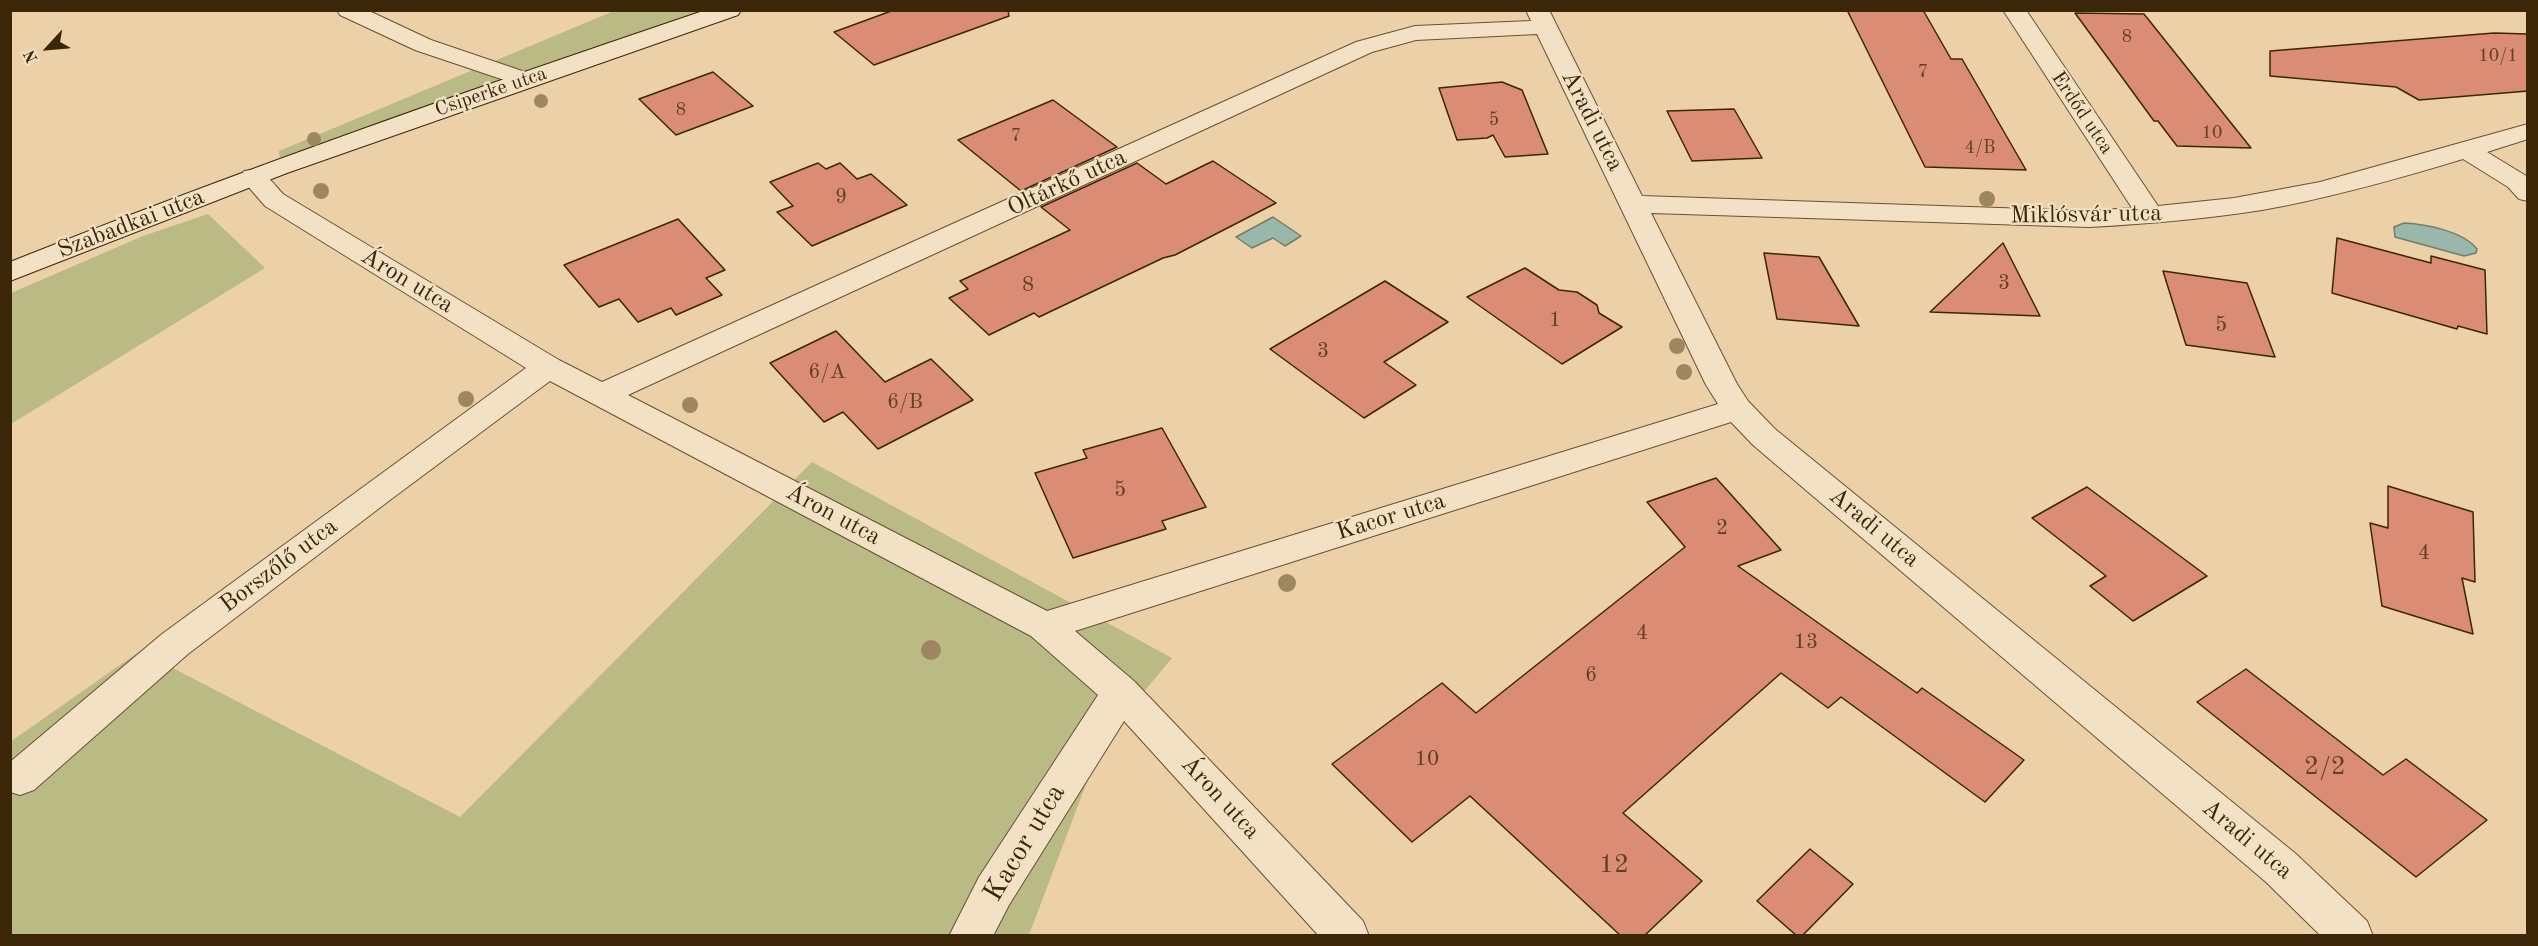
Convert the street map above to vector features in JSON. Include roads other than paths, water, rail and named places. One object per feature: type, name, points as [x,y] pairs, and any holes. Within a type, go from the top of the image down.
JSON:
[{"type":"street","points":[[348,10],[423,45],[525,80]]},
{"type":"street","name":"Csiperke utca","points":[[253,177],[730,10]]},
{"type":"street","name":"Erdőd utca","points":[[2014,10],[2151,216]]},
{"type":"street","name":"Aradi utca","points":[[1541,19],[1722,385],[1737,409],[1773,444],[2281,868],[2352,936]]},
{"type":"street","name":"Oltárkő utca","points":[[603,394],[1364,47],[1415,33],[1541,19]]},
{"type":"street","name":"Miklósvár utca","points":[[1634,204],[2088,219],[2151,216],[2199,211],[2320,190],[2528,131]]},
{"type":"street","points":[[2466,150],[2517,181],[2528,193]]},
{"type":"street","name":"Áron utca","points":[[253,177],[274,200],[548,367],[1044,626],[1121,692],[1348,936]]},
{"type":"street","name":"Szabadkai utca","points":[[10,272],[119,227],[253,177]]},
{"type":"street","name":"Borszőlő utca","points":[[20,778],[175,644],[548,367]]},
{"type":"street","name":"Kacor utca","points":[[1044,626],[1737,409]]},
{"type":"street","name":"Kacor utca","points":[[970,936],[1000,881],[1121,692]]}]
